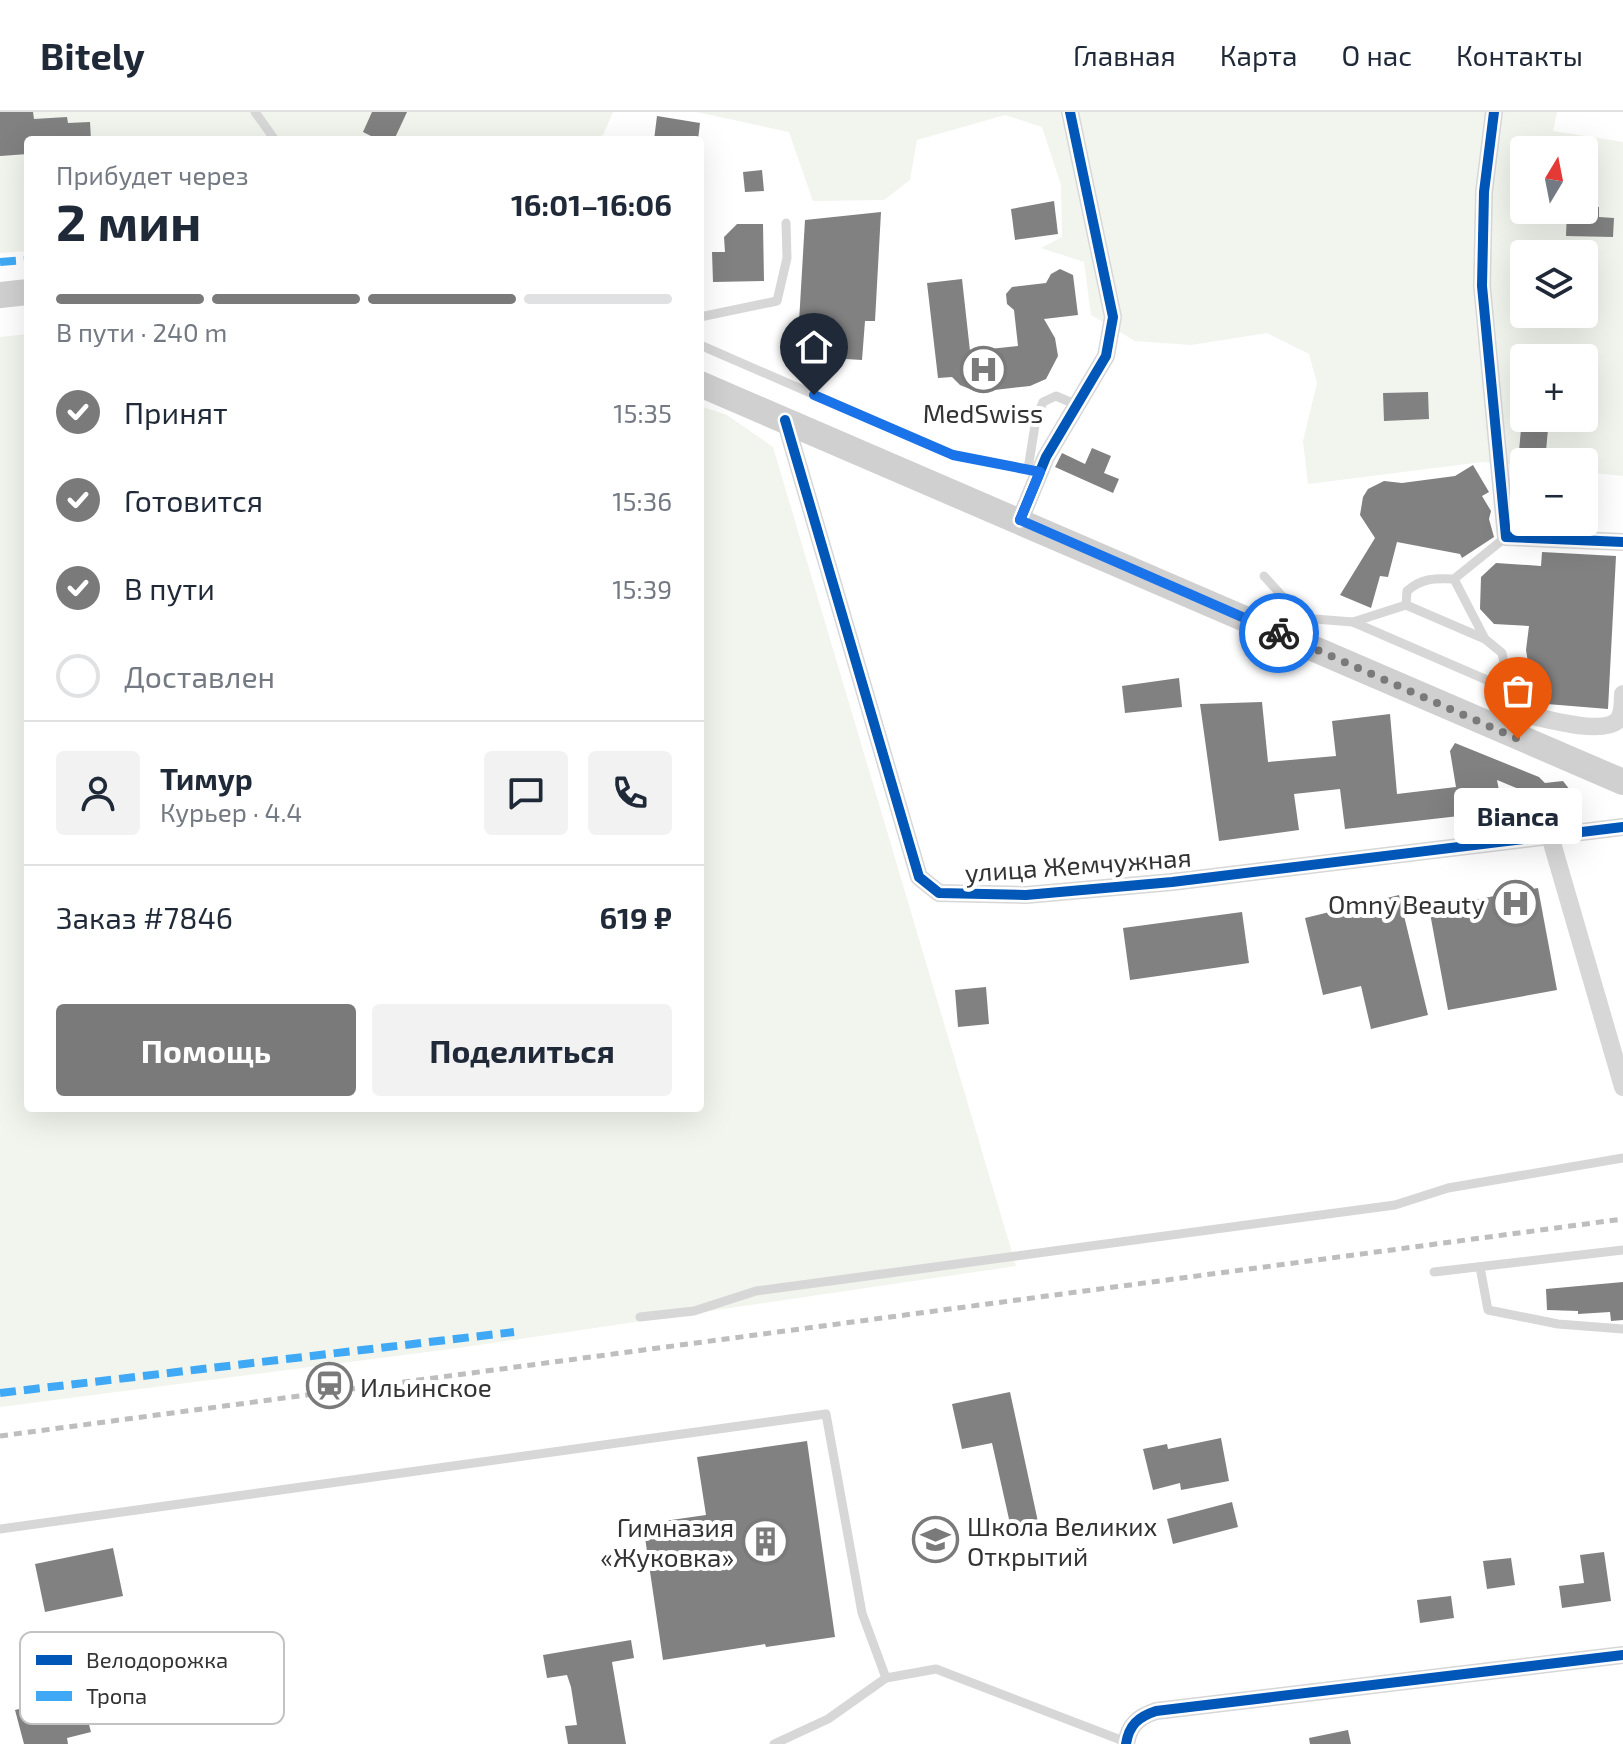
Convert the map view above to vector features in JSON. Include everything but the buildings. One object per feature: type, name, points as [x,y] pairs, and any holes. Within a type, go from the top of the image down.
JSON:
[{"type":"main road","points":[[0,295],[24,292]]},
{"type":"main road","points":[[704,386],[1623,782]]},
{"type":"street","points":[[1020,520],[1034,470],[1106,356],[1113,317],[1070,112]]},
{"type":"street","points":[[1494,112],[1484,192],[1482,286],[1506,537],[1623,542]]},
{"type":"street","name":"улица Жемчужная","points":[[785,420],[919,877],[939,893],[1026,895],[1143,884],[1623,827]]},
{"type":"street","points":[[1525,714],[1569,724],[1606,726],[1616,722],[1622,714],[1623,694]]},
{"type":"street","points":[[1525,714],[1541,749]]},
{"type":"street","points":[[1550,836],[1623,1087]]},
{"type":"street","points":[[1126,1743],[1130,1727],[1142,1716],[1156,1711],[1623,1655]]},
{"type":"lane","points":[[255,112],[272,136]]},
{"type":"lane","points":[[704,316],[777,301],[787,258],[786,223]]},
{"type":"lane","points":[[704,347],[953,455],[1034,470],[1036,419],[1043,402],[1056,396],[1077,405]]},
{"type":"lane","points":[[1406,605],[1407,591],[1416,583],[1431,578],[1454,579],[1506,537]]},
{"type":"lane","points":[[1264,576],[1302,618]]},
{"type":"lane","points":[[1454,579],[1485,639]]},
{"type":"lane","points":[[1353,622],[1406,605],[1485,639],[1502,653],[1510,690],[1525,714]]},
{"type":"lane","points":[[1256,623],[1302,618],[1353,622],[1510,690]]},
{"type":"lane","points":[[640,1317],[694,1311],[756,1291],[1395,1205],[1448,1188],[1623,1158]]},
{"type":"lane","points":[[1434,1272],[1623,1250]]},
{"type":"lane","points":[[1480,1267],[1488,1310],[1558,1324],[1623,1329]]},
{"type":"lane","points":[[0,1529],[826,1414],[862,1613],[886,1678]]},
{"type":"lane","points":[[774,1744],[828,1719],[886,1678],[936,1669],[1126,1743]]},
{"type":"shaded area","points":[[0,112],[613,112],[600,136],[24,136],[24,251],[0,253]]},
{"type":"shaded area","points":[[696,112],[1557,112],[1553,131],[1585,136],[1510,136],[1510,224],[1598,224],[1598,138],[1623,142],[1623,476],[1598,473],[1598,448],[1510,448],[1510,465],[1482,462],[1308,484],[1303,441],[1317,383],[1309,354],[1267,333],[1191,345],[1135,341],[1091,315],[1084,262],[1041,248],[1062,237],[1061,185],[1042,127],[1005,115],[917,140],[910,180],[884,200],[813,201],[789,132]]},
{"type":"shaded area","points":[[24,334],[24,1112],[704,1112],[704,407],[727,415],[773,447],[1016,1266],[458,1348],[0,1407],[0,337]]},
{"type":"railway","points":[[0,1436],[1623,1219]]},
{"type":"marked path","points":[[0,262],[24,260]]},
{"type":"marked path","points":[[0,1393],[514,1332]]},
{"type":"cycle path","points":[[1020,520],[1046,457],[1106,356],[1113,317],[1070,112]]},
{"type":"cycle path","points":[[1494,112],[1484,192],[1482,286],[1506,537],[1623,542]]},
{"type":"cycle path","points":[[785,420],[919,877],[939,893],[1026,895],[1172,882],[1623,827]]},
{"type":"cycle path","points":[[1126,1744],[1135,1723],[1156,1711],[1623,1655]]},
{"type":"way so far","points":[[1279,633],[1518,739]]},
{"type":"place","name":"MedSwiss","points":[[983,369]]},
{"type":"place","name":"Bianca","points":[[1518,739]]},
{"type":"place","name":"Omny Beauty","points":[[1516,903]]},
{"type":"place","name":"Ильинское","points":[[329,1386]]},
{"type":"place","name":"Школа Великих Открытий","points":[[936,1540]]},
{"type":"place","name":"Гимназия «Жуковка»","points":[[765,1541]]},
{"type":"route","points":[[814,395],[953,455],[1040,472],[1020,520],[1279,633]]}]
